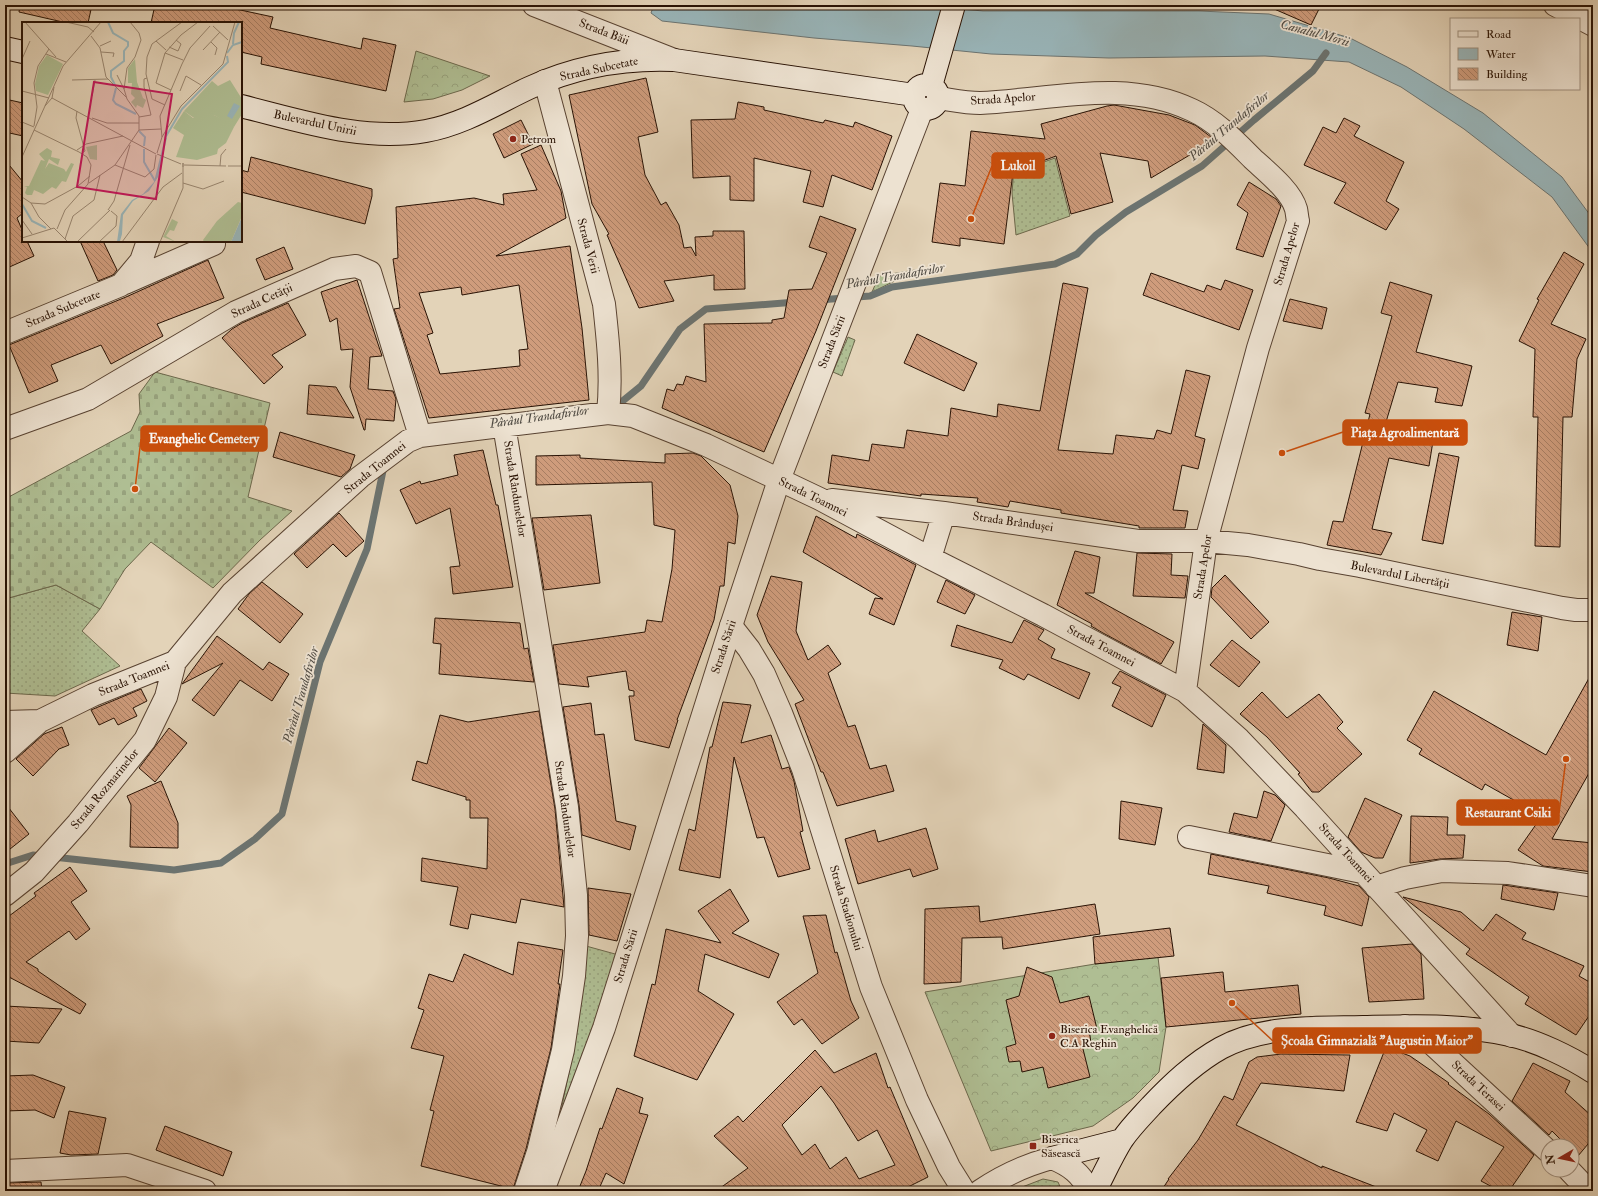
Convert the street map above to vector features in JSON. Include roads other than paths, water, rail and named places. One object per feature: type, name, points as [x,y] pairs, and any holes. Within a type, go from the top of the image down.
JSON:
[{"type":"street","name":"Strada Băii","points":[[534,5],[674,60]]},
{"type":"street","name":"Strada Sării","points":[[542,1191],[604,1028],[731,626],[779,480],[926,97],[938,64],[954,5]]},
{"type":"street","points":[[1554,5],[1579,18]]},
{"type":"street","points":[[1580,18],[1593,25]]},
{"type":"street","points":[[5,48],[22,52]]},
{"type":"street","name":"Strada Subcetate","points":[[390,134],[425,131],[462,121],[545,81],[577,71],[621,62],[655,59],[674,60],[926,97]]},
{"type":"street","name":"Strada Verii","points":[[545,81],[604,304],[608,338],[608,413]]},
{"type":"street","name":"Strada Apelor","points":[[926,97],[979,103],[1050,95],[1105,92],[1152,96],[1193,110],[1219,127],[1267,172],[1290,197],[1296,209],[1298,221],[1258,348],[1206,541],[1185,691]]},
{"type":"street","name":"Bulevardul Unirii","points":[[242,106],[337,130],[355,133],[390,134]]},
{"type":"street","name":"Strada Subcetate","points":[[121,285],[141,261],[148,242]]},
{"type":"street","name":"Strada Subcetate","points":[[5,333],[121,285],[214,244]]},
{"type":"street","name":"Strada Cetății","points":[[5,429],[88,399],[236,312],[334,269],[356,266],[370,272],[420,436]]},
{"type":"street","name":"Strada Toamnei","points":[[5,752],[40,721],[93,695],[175,662],[232,593],[360,477],[408,441],[420,436],[506,434],[608,413],[633,416],[706,445],[820,499],[1185,691],[1239,739],[1305,808],[1512,1036]]},
{"type":"street","name":"Strada Rândunelelor","points":[[506,434],[516,505],[533,598],[567,807],[576,895],[577,936],[574,976],[564,1050],[538,1152],[525,1191]]},
{"type":"street","name":"Strada Brândușei","points":[[820,499],[1073,530],[1138,541],[1206,541]]},
{"type":"street","points":[[930,558],[944,513]]},
{"type":"street","name":"Bulevardul Libertății","points":[[1206,541],[1248,545],[1562,608],[1593,610]]},
{"type":"street","name":"Strada Stadionului","points":[[731,626],[750,649],[757,661],[781,714],[803,769],[871,987],[917,1100],[949,1167],[964,1191]]},
{"type":"street","name":"Strada Rozmarinelor","points":[[5,895],[34,872],[78,823],[145,740],[166,697],[175,662]]},
{"type":"street","name":"Strada Toamnei","points":[[5,722],[40,721]]},
{"type":"street","points":[[1190,837],[1369,879],[1405,878],[1442,871],[1508,873],[1593,886]]},
{"type":"street","points":[[1095,1191],[1122,1140],[1136,1121],[1174,1082],[1196,1064],[1221,1048],[1246,1038],[1271,1032],[1318,1028],[1405,1026],[1484,1030],[1512,1036],[1537,1044],[1584,1066],[1593,1072]]},
{"type":"street","name":"Strada Terasei","points":[[1405,1026],[1430,1042],[1540,1144]]},
{"type":"street","points":[[980,1191],[992,1183],[1022,1168],[1052,1158],[1122,1140]]},
{"type":"street","points":[[1052,1158],[1068,1165],[1078,1174],[1090,1191]]},
{"type":"street","points":[[5,1171],[127,1165],[205,1191]]},
{"type":"street","points":[[1577,1178],[1589,1191]]},
{"type":"water","name":"Canalul Morii","points":[[654,5],[920,5],[983,11],[1199,11],[1269,14],[1350,38],[1407,67],[1483,113],[1562,177],[1593,219],[1593,253],[1552,197],[1464,129],[1401,87],[1349,62],[1265,56],[1109,58],[991,54],[814,38],[662,21],[651,13]]},
{"type":"waterway","name":"Pârâul Trandafirilor","points":[[819,300],[870,296],[892,287],[1055,264],[1077,254],[1096,235],[1126,212],[1202,166],[1313,71],[1326,53]]},
{"type":"waterway","name":"Pârâul Trandafirilor","points":[[614,408],[641,386],[680,329],[706,309],[796,302]]},
{"type":"waterway","name":"Pârâul Trandafirilor","points":[[53,857],[174,870],[221,863],[255,839],[282,814],[320,662],[367,549],[384,466]]},
{"type":"waterway","name":"Pârâul Trandafirilor","points":[[5,864],[33,855],[42,856]]},
{"type":"place","name":"Petrom","points":[[513,139]]},
{"type":"place","name":"Lukoil","points":[[971,219]]},
{"type":"place","name":"Piața Agroalimentară","points":[[1282,453]]},
{"type":"place","name":"Evanghelic Cemetery","points":[[135,489]]},
{"type":"place","name":"Restaurant Csiki","points":[[1566,759]]},
{"type":"place","name":"Școala Gimnazială \"Augustin Maior\"","points":[[1232,1003]]},
{"type":"place","name":"Biserica Evanghelică C.A Reghin","points":[[1052,1036]]},
{"type":"place","name":"Biserica Săsească","points":[[1033,1146]]}]
